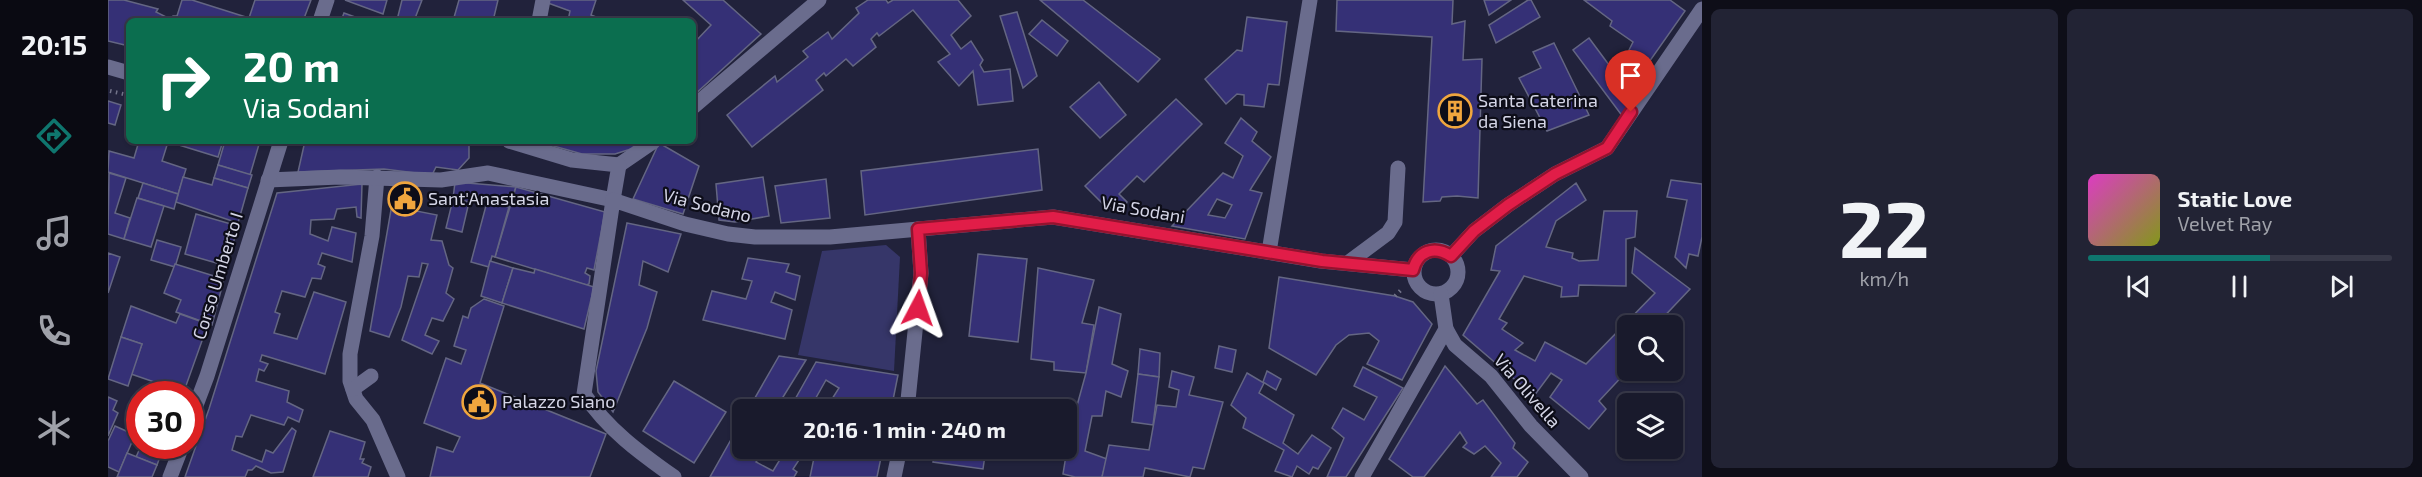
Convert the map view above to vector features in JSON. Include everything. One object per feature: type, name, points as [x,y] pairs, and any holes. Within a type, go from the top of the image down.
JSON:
[{"type":"street","points":[[321,18],[327,0]]},
{"type":"street","points":[[540,18],[543,0]]},
{"type":"street","points":[[696,104],[819,0]]},
{"type":"street","points":[[1269,252],[1310,0]]},
{"type":"street","points":[[1451,256],[1474,231],[1499,211],[1555,174],[1607,148],[1702,9]]},
{"type":"street","points":[[108,67],[126,72]]},
{"type":"street","name":"Corso Umberto I","points":[[204,384],[280,144]]},
{"type":"street","points":[[520,144],[572,160],[619,165],[650,144]]},
{"type":"street","points":[[619,165],[584,394],[598,415],[644,456],[674,477]]},
{"type":"street","points":[[1349,262],[1388,233],[1395,222],[1398,168]]},
{"type":"street","name":"Via Sodano","points":[[377,177],[441,180],[488,173],[613,200],[685,224],[728,234],[793,239],[830,237]]},
{"type":"street","points":[[268,180],[377,177],[372,236],[350,354],[350,381],[356,399],[374,420],[398,477]]},
{"type":"street","name":"Via Sodani","points":[[830,237],[1053,217],[1322,261],[1413,270]]},
{"type":"street","points":[[908,399],[921,273],[918,229]]},
{"type":"street","points":[[1431,250],[1451,256],[1458,267],[1456,281],[1448,291],[1434,295],[1421,290],[1414,278],[1413,270],[1419,258],[1431,250]]},
{"type":"street","points":[[1362,477],[1446,328],[1441,294]]},
{"type":"street","name":"Via Olivella","points":[[1446,328],[1455,345],[1491,376],[1531,426],[1581,477]]},
{"type":"street","points":[[353,389],[371,376]]},
{"type":"street","points":[[170,477],[177,459]]},
{"type":"street","points":[[894,477],[898,459]]},
{"type":"path","points":[[110,91],[126,95]]},
{"type":"shaded area","points":[[886,245],[900,257],[894,371],[798,355],[822,251]]},
{"type":"building","points":[[108,0],[124,0],[158,9],[156,12],[168,18],[126,18],[126,45],[108,41]]},
{"type":"building","points":[[182,0],[192,0],[249,18],[172,18],[177,16]]},
{"type":"building","points":[[255,0],[311,0],[304,18],[249,18]]},
{"type":"building","points":[[345,0],[387,0],[383,14]]},
{"type":"building","points":[[402,0],[422,0],[415,18],[398,18]]},
{"type":"building","points":[[459,0],[498,0],[494,18],[454,18]]},
{"type":"building","points":[[549,0],[596,0],[591,15],[598,18],[569,18],[570,11],[548,3]]},
{"type":"building","points":[[683,0],[723,0],[761,34],[696,93],[696,41],[711,25]]},
{"type":"building","points":[[868,0],[886,0],[888,3],[893,0],[958,0],[971,16],[951,35],[961,49],[971,41],[983,60],[980,65],[984,72],[1010,69],[1013,101],[978,105],[973,71],[959,86],[938,62],[950,54],[913,10],[879,36],[877,33],[871,39],[876,47],[853,66],[846,59],[826,76],[824,73],[816,80],[823,90],[752,147],[727,115],[775,76],[777,82],[808,57],[803,51],[828,32],[832,39],[859,13],[856,8]]},
{"type":"building","points":[[1040,0],[1083,0],[1160,59],[1138,82]]},
{"type":"building","name":"Santa Caterina da Siena","points":[[1337,0],[1453,0],[1452,24],[1465,21],[1463,60],[1482,59],[1478,198],[1442,197],[1440,201],[1423,202],[1432,37],[1336,31]]},
{"type":"building","points":[[1484,0],[1511,0],[1489,15]]},
{"type":"building","points":[[1531,0],[1540,17],[1496,43],[1489,25]]},
{"type":"building","points":[[1584,0],[1670,0],[1685,11],[1647,65],[1629,50],[1633,42],[1610,26],[1612,21]]},
{"type":"building","points":[[1017,12],[1037,76],[1023,88],[1000,16]]},
{"type":"building","points":[[344,13],[358,18],[342,18]]},
{"type":"building","points":[[1247,17],[1287,22],[1279,85],[1268,84],[1264,107],[1244,105],[1244,95],[1237,94],[1226,104],[1205,79],[1237,50],[1242,51]]},
{"type":"building","points":[[1042,20],[1068,41],[1057,56],[1029,34]]},
{"type":"building","points":[[1589,38],[1635,100],[1623,117],[1573,50]]},
{"type":"building","points":[[1554,43],[1589,115],[1547,131],[1519,78],[1541,68],[1533,52]]},
{"type":"building","points":[[1099,82],[1126,115],[1100,138],[1070,107]]},
{"type":"building","points":[[1176,99],[1202,124],[1144,182],[1137,176],[1119,194],[1127,202],[1124,209],[1106,207],[1085,186]]},
{"type":"building","points":[[108,101],[121,105],[115,125],[108,123]]},
{"type":"building","points":[[1241,118],[1257,132],[1252,141],[1271,157],[1250,190],[1262,193],[1245,239],[1172,226],[1223,173],[1233,178],[1243,156],[1225,143]],"holes":[[[1217,199],[1232,205],[1225,218],[1208,215]]]},
{"type":"building","points":[[138,144],[167,144],[162,161],[186,169],[178,194],[108,172],[109,151],[134,158]]},
{"type":"building","points":[[176,144],[222,144],[218,157]]},
{"type":"building","points":[[224,144],[259,144],[250,175],[218,165]]},
{"type":"building","points":[[304,144],[469,144],[469,158],[458,170],[436,167],[432,175],[384,169],[298,172]]},
{"type":"building","points":[[547,144],[639,144],[634,148],[615,154],[582,154]]},
{"type":"building","points":[[659,144],[699,166],[683,214],[633,199]]},
{"type":"building","points":[[1038,149],[1042,190],[865,215],[861,171]]},
{"type":"building","points":[[218,165],[252,175],[248,188],[214,178]]},
{"type":"building","points":[[109,173],[126,178],[115,213],[130,218],[124,239],[108,234]]},
{"type":"building","points":[[183,177],[212,185],[214,178],[248,188],[238,223],[176,202]]},
{"type":"building","points":[[763,177],[769,216],[735,222],[719,220],[716,184]]},
{"type":"building","points":[[826,179],[830,218],[781,223],[775,186]]},
{"type":"building","points":[[1671,180],[1702,184],[1702,237],[1698,256],[1689,254],[1686,268],[1675,257],[1687,200],[1667,197]]},
{"type":"building","points":[[455,182],[516,187],[509,207],[487,202],[453,199]]},
{"type":"building","points":[[143,183],[178,194],[174,209],[138,198]]},
{"type":"building","points":[[1576,183],[1586,200],[1556,221],[1546,247],[1573,253],[1572,258],[1579,261],[1598,260],[1604,211],[1637,211],[1635,237],[1626,239],[1626,286],[1579,285],[1578,296],[1561,297],[1562,287],[1524,276],[1499,319],[1507,323],[1502,329],[1523,343],[1515,350],[1535,361],[1545,342],[1586,364],[1617,332],[1618,381],[1599,401],[1606,409],[1589,429],[1550,397],[1562,380],[1551,373],[1534,396],[1463,335],[1500,271],[1491,270],[1496,246]]},
{"type":"building","points":[[362,184],[361,218],[357,217],[356,207],[337,209],[334,219],[311,220],[310,234],[328,241],[332,227],[356,233],[352,262],[322,253],[318,264],[325,267],[321,279],[312,278],[305,297],[282,291],[275,312],[280,314],[274,333],[297,339],[314,292],[346,302],[325,374],[262,355],[260,361],[268,364],[264,371],[259,369],[256,381],[289,391],[287,402],[303,410],[299,422],[288,417],[284,425],[251,415],[242,437],[236,436],[232,450],[262,462],[266,450],[273,453],[292,428],[296,431],[283,472],[271,473],[256,466],[248,470],[245,477],[185,477],[191,459],[204,459],[204,423],[277,193]]},
{"type":"building","points":[[516,187],[605,212],[594,270],[587,268],[585,273],[590,276],[589,284],[495,257]]},
{"type":"building","points":[[137,198],[164,206],[151,247],[124,239]]},
{"type":"building","points":[[453,199],[469,202],[462,232],[446,228]]},
{"type":"building","points":[[487,202],[509,207],[495,257],[492,256],[489,267],[471,262]]},
{"type":"building","points":[[392,204],[416,208],[416,211],[437,215],[431,240],[442,241],[449,265],[453,268],[446,293],[454,299],[443,321],[432,318],[425,335],[439,341],[432,354],[402,340],[428,264],[422,263],[419,277],[408,276],[401,307],[389,337],[370,331]]},
{"type":"building","points":[[196,214],[238,226],[227,266],[185,254]]},
{"type":"building","points":[[627,223],[681,234],[668,272],[643,261],[639,285],[657,292],[647,328],[613,412],[598,392],[596,371]]},
{"type":"building","points":[[157,240],[181,247],[175,267],[151,260]]},
{"type":"building","points":[[1635,248],[1690,289],[1665,315],[1634,315],[1655,293],[1632,273]]},
{"type":"building","points":[[108,253],[120,257],[108,293]]},
{"type":"building","points":[[978,254],[1027,259],[1018,342],[969,336]]},
{"type":"building","points":[[748,258],[789,264],[786,272],[800,276],[795,300],[775,292],[771,302],[792,310],[785,339],[703,320],[712,291],[746,299],[752,281],[742,279]]},
{"type":"building","points":[[490,261],[513,268],[502,303],[481,296]]},
{"type":"building","points":[[175,264],[224,279],[212,325],[176,312],[181,300],[164,293]]},
{"type":"building","points":[[513,268],[534,273],[535,269],[594,287],[584,329],[502,303]]},
{"type":"building","points":[[1038,268],[1094,280],[1082,323],[1094,325],[1086,373],[1054,370],[1054,362],[1031,359]]},
{"type":"building","points":[[1279,277],[1395,296],[1413,302],[1432,324],[1402,380],[1367,364],[1379,341],[1369,333],[1349,335],[1336,345],[1316,375],[1269,348]]},
{"type":"building","name":"Palazzo Siano","points":[[484,299],[504,306],[480,383],[606,434],[590,477],[430,477],[437,447],[453,452],[460,437],[424,423],[446,358],[461,364],[466,350],[454,346],[463,316],[468,318],[471,308]]},
{"type":"building","points":[[131,306],[176,323],[180,314],[208,324],[188,381],[151,381],[131,374],[142,344],[121,337]]},
{"type":"building","points":[[1099,307],[1121,314],[1112,364],[1128,371],[1121,397],[1106,391],[1102,416],[1092,416],[1085,451],[1107,459],[1102,477],[1075,477],[1063,474],[1065,459],[1077,459],[1077,406]]},
{"type":"building","points":[[121,337],[142,344],[130,381],[126,381],[126,385],[108,379]]},
{"type":"building","points":[[1219,346],[1236,350],[1232,372],[1215,368]]},
{"type":"building","points":[[1140,349],[1160,353],[1159,377],[1138,374]]},
{"type":"building","points":[[779,356],[806,360],[782,399],[754,399]]},
{"type":"building","points":[[816,362],[898,375],[893,399],[832,399],[839,388],[826,380],[815,399],[795,399]]},
{"type":"building","points":[[1445,366],[1477,404],[1483,400],[1515,443],[1513,448],[1528,462],[1517,477],[1491,477],[1501,463],[1485,446],[1474,454],[1463,447],[1467,443],[1460,432],[1424,477],[1413,477],[1389,459]]},
{"type":"building","points":[[1363,367],[1403,388],[1346,477],[1327,477],[1344,438],[1332,428],[1343,408],[1364,420],[1377,397],[1354,386]]},
{"type":"building","points":[[1172,371],[1194,377],[1189,395],[1223,402],[1204,469],[1193,467],[1190,477],[1145,468],[1143,477],[1102,477],[1109,445],[1149,450],[1157,405],[1176,407],[1179,390],[1169,387]]},
{"type":"building","points":[[1267,371],[1281,379],[1276,390],[1263,382]]},
{"type":"building","points":[[1247,373],[1264,383],[1259,393],[1294,415],[1283,443],[1298,454],[1312,435],[1331,448],[1318,469],[1313,467],[1309,474],[1297,466],[1292,477],[1275,471],[1284,450],[1243,428],[1246,418],[1231,405]]},
{"type":"building","points":[[1138,374],[1159,377],[1153,425],[1132,422]]},
{"type":"building","points":[[674,381],[726,412],[694,463],[643,431]]},
{"type":"building","points":[[108,397],[117,401],[113,410],[118,413],[108,436]]},
{"type":"building","points":[[115,426],[126,431],[126,456],[119,472],[108,467],[108,441]]},
{"type":"building","points":[[330,431],[365,442],[360,459],[364,459],[362,463],[371,467],[368,477],[313,477]]},
{"type":"building","points":[[732,438],[732,459],[758,459],[756,462],[773,471],[780,459],[800,459],[793,469],[797,472],[794,477],[710,477]]},
{"type":"building","points":[[126,455],[126,459],[142,459],[157,465],[152,477],[117,477]]},
{"type":"building","points":[[141,459],[159,459],[157,465]]},
{"type":"building","points":[[814,459],[881,459],[877,477],[810,477]]},
{"type":"building","points":[[933,459],[984,459],[983,469],[933,462]]},
{"type":"place","name":"Santa Caterina da Siena","points":[[1455,111]]},
{"type":"place","name":"Sant'Anastasia","points":[[405,199]]},
{"type":"place","name":"Palazzo Siano","points":[[479,402]]},
{"type":"route","points":[[918,308],[921,273],[918,229],[1053,217],[1322,261],[1413,270],[1424,253],[1438,250],[1451,256],[1474,231],[1508,205],[1555,174],[1607,148],[1631,112]]}]
